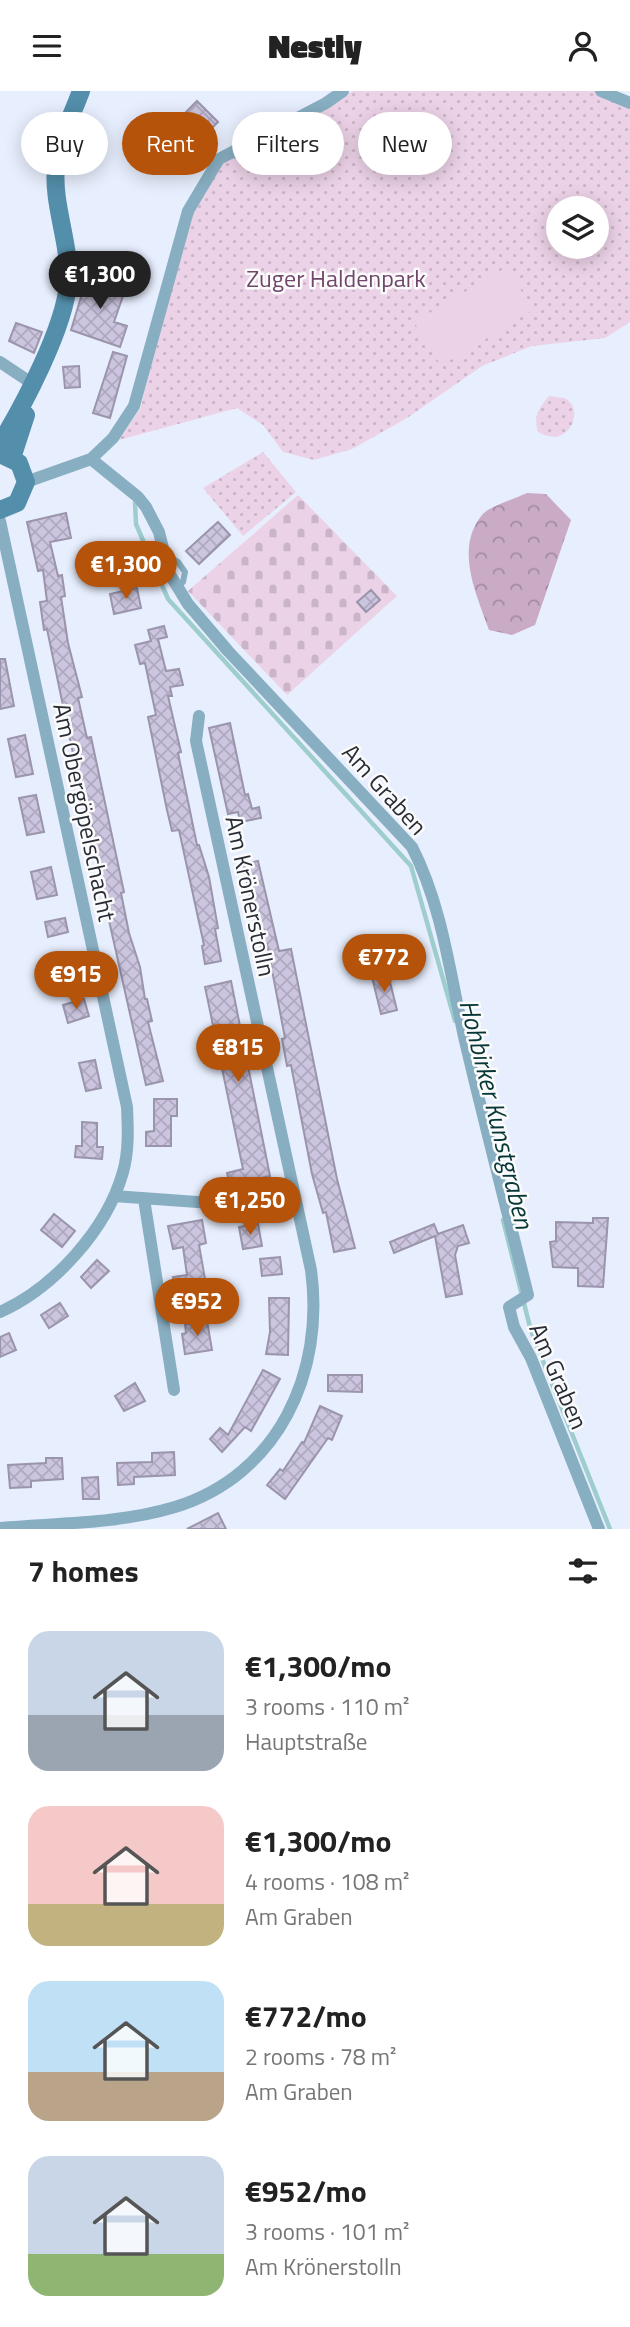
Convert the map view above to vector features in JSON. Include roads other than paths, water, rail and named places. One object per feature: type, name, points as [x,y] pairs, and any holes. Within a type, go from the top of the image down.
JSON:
[{"type":"street","points":[[0,510],[17,503],[26,482],[23,469],[4,452],[66,299],[68,265],[55,169],[59,150],[81,91]]},
{"type":"street","points":[[26,482],[91,459],[113,438],[134,406],[188,211],[219,159],[326,103],[342,91]]},
{"type":"street","points":[[601,91],[630,103]]},
{"type":"street","points":[[0,362],[33,384]]},
{"type":"street","name":"Am Graben","points":[[91,459],[138,497],[146,507],[159,532],[163,553],[176,588],[228,651],[412,846],[428,878],[528,1295],[509,1307],[514,1327],[531,1359],[599,1529]]},
{"type":"street","name":"Am Obergöpelschacht","points":[[0,521],[127,1107],[127,1155],[114,1196],[74,1257],[31,1294],[0,1312]]},
{"type":"street","name":"Am Krönerstolln","points":[[0,1528],[118,1518],[159,1511],[216,1489],[244,1468],[277,1431],[295,1400],[312,1347],[314,1295],[196,741],[199,716]]},
{"type":"street","points":[[114,1196],[296,1209]]},
{"type":"street","points":[[144,1199],[174,1390]]},
{"type":"waterway","name":"Hohbirker Kunstgraben","points":[[135,502],[136,524],[168,599],[411,866],[455,1021]]},
{"type":"waterway","name":"Hohbirker Kunstgraben","points":[[503,1220],[531,1331],[610,1529]]},
{"type":"park label","name":"Zuger Haldenpark","points":[[336,278]]}]
